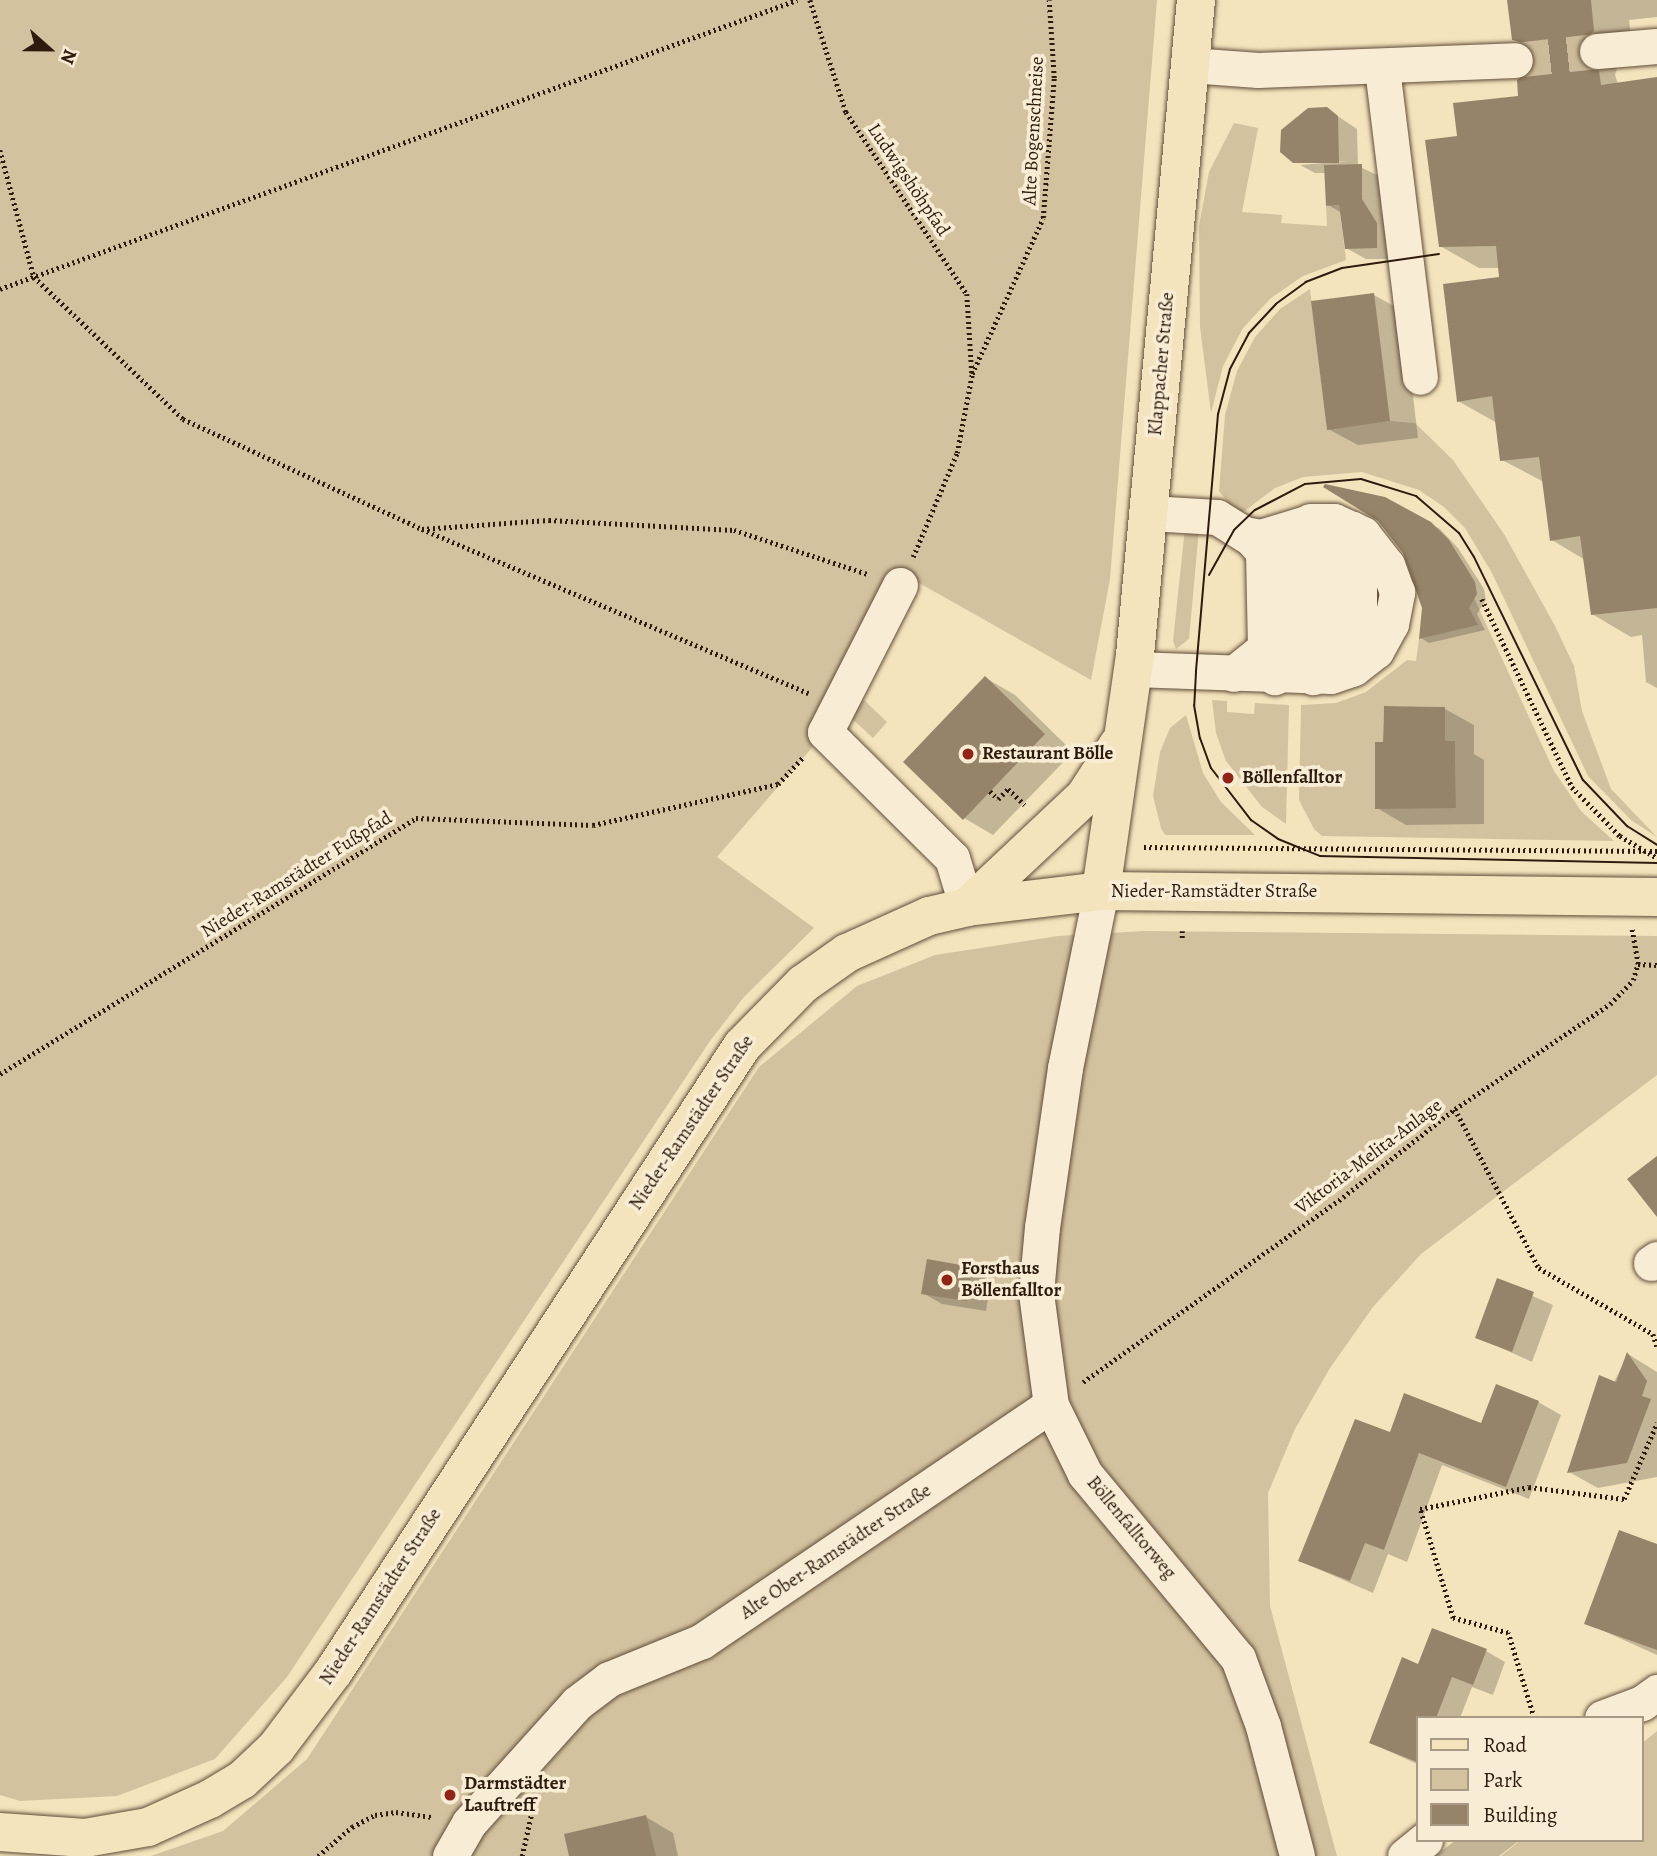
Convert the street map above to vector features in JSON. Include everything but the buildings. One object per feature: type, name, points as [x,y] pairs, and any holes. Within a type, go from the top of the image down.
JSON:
[{"type":"main road","name":"Klappacher Straße","points":[[1101,891],[1127,728],[1196,0]]},
{"type":"main road","name":"Klappacher Straße","points":[[967,906],[1085,796],[1127,728]]},
{"type":"main road","name":"Nieder-Ramstädter Straße","points":[[0,1832],[85,1838],[148,1827],[210,1799],[242,1780],[276,1748],[334,1671],[742,1046],[803,984],[847,953],[929,916],[967,906],[1101,891],[1642,897]]},
{"type":"street","points":[[1597,51],[1657,46]]},
{"type":"street","points":[[1190,65],[1258,70],[1382,68],[1515,60]]},
{"type":"street","points":[[1382,68],[1420,377]]},
{"type":"street","points":[[1149,513],[1217,517],[1293,544],[1295,650],[1289,668],[1275,677]]},
{"type":"street","points":[[1133,669],[1312,677],[1351,669],[1381,643],[1397,598],[1387,565],[1353,529],[1334,521],[1310,522],[1260,534]]},
{"type":"street","points":[[1310,522],[1321,528],[1328,555],[1328,649],[1312,677]]},
{"type":"street","points":[[1233,674],[1256,660],[1267,642],[1260,534]]},
{"type":"street","points":[[900,585],[831,719],[952,858],[967,906]]},
{"type":"street","name":"Böllenfalltorweg","points":[[1101,891],[1065,1068],[1042,1227],[1036,1293],[1051,1405],[1085,1475],[1238,1658],[1263,1726],[1297,1856]]},
{"type":"street","name":"Alte Ober-Ramstädter Straße","points":[[450,1856],[469,1823],[577,1703],[609,1679],[702,1642],[1051,1405]]},
{"type":"street","points":[[1607,1716],[1642,1703],[1657,1692]]},
{"type":"street","points":[[1405,1856],[1422,1842]]},
{"type":"path","points":[[0,289],[797,0]]},
{"type":"path","name":"Ludwigshöhpfad","points":[[810,0],[846,112],[967,294],[972,374]]},
{"type":"path","name":"Alte Bogenschneise","points":[[972,374],[1043,218],[1054,78],[1049,0]]},
{"type":"path","points":[[0,150],[34,276],[183,419],[831,719]]},
{"type":"path","points":[[422,529],[549,520],[734,530],[900,585],[957,453],[972,374]]},
{"type":"path","points":[[1482,599],[1572,787],[1587,806],[1642,851],[1657,858]]},
{"type":"path","name":"Nieder-Ramstädter Fußpfad","points":[[0,1074],[416,818],[593,825],[778,783],[831,719]]},
{"type":"path","points":[[990,791],[998,799],[1008,789],[1020,799]]},
{"type":"path","points":[[1152,846],[1657,851]]},
{"type":"path","points":[[1642,897],[1638,964],[1657,965]]},
{"type":"path","points":[[1182,931],[1182,938]]},
{"type":"path","name":"Viktoria-Melita-Anlage","points":[[1051,1405],[1343,1197],[1455,1109],[1610,1004],[1633,980],[1638,964]]},
{"type":"path","points":[[1455,1109],[1539,1268],[1653,1334],[1657,1346]]},
{"type":"path","points":[[1533,1716],[1508,1633],[1453,1618],[1420,1509],[1529,1487],[1624,1499],[1657,1423]]},
{"type":"path","points":[[318,1856],[352,1827],[375,1815],[396,1812],[469,1823]]},
{"type":"green space","points":[[0,0],[1157,0],[1110,579],[1091,680],[912,579],[830,727],[717,857],[814,928],[744,997],[710,1041],[287,1677],[215,1759],[117,1796],[20,1801],[0,1795]]},
{"type":"green space","points":[[1234,123],[1258,128],[1242,212],[1282,215],[1281,223],[1327,226],[1326,206],[1339,205],[1346,260],[1303,276],[1271,298],[1243,328],[1223,366],[1211,413],[1200,327],[1199,226],[1209,172]]},
{"type":"green space","points":[[1310,289],[1327,429],[1390,421],[1415,423],[1453,460],[1504,534],[1555,626],[1574,666],[1582,711],[1611,789],[1657,837],[1631,820],[1588,776],[1492,573],[1465,528],[1444,507],[1419,490],[1362,472],[1303,477],[1275,488],[1238,516],[1219,491],[1225,415],[1237,371],[1255,337],[1280,309]]},
{"type":"green space","points":[[1185,528],[1199,529],[1189,639],[1176,649],[1173,641]]},
{"type":"green space","points":[[1474,598],[1554,771],[1581,811],[1614,841],[1322,836],[1314,829],[1299,800],[1301,705],[1336,703],[1366,692],[1407,660],[1416,661],[1419,639],[1477,625],[1466,604]],"holes":[[[1384,706],[1445,707],[1445,741],[1455,742],[1456,808],[1375,808],[1375,742],[1383,742]]]},
{"type":"green space","points":[[864,700],[887,722],[873,738],[849,716]]},
{"type":"green space","points":[[1212,700],[1227,701],[1227,712],[1254,714],[1255,703],[1289,705],[1286,824],[1262,807],[1226,761],[1216,733]]},
{"type":"green space","points":[[1186,715],[1203,773],[1221,802],[1255,835],[1165,835],[1153,796],[1160,752],[1170,728]]},
{"type":"green space","points":[[1144,931],[1657,936],[1657,1075],[1421,1254],[1373,1307],[1330,1368],[1295,1429],[1268,1493],[1270,1606],[1337,1856],[151,1856],[223,1831],[307,1759],[759,1067],[857,986],[935,955],[1058,936]]},
{"type":"green space","points":[[1657,1731],[1657,1856],[1501,1856],[1518,1842],[1643,1842],[1643,1742]]},
{"type":"tunnel","points":[[1515,60],[1597,51]]},
{"type":"tram line","points":[[1439,254],[1342,268],[1306,282],[1276,304],[1249,333],[1230,369],[1218,414],[1196,672],[1194,705],[1200,738],[1211,768],[1251,820],[1278,839],[1320,856],[1657,863]]},
{"type":"tram line","points":[[1209,575],[1234,530],[1255,510],[1305,484],[1361,479],[1416,496],[1459,533],[1474,557],[1583,780],[1627,826],[1657,845]]},
{"type":"place","name":"Restaurant Bölle","points":[[968,754]]},
{"type":"place","name":"Böllenfalltor","points":[[1228,778]]},
{"type":"place","name":"Forsthaus Böllenfalltor","points":[[947,1280]]},
{"type":"place","name":"Darmstädter Lauftreff","points":[[450,1795]]}]
